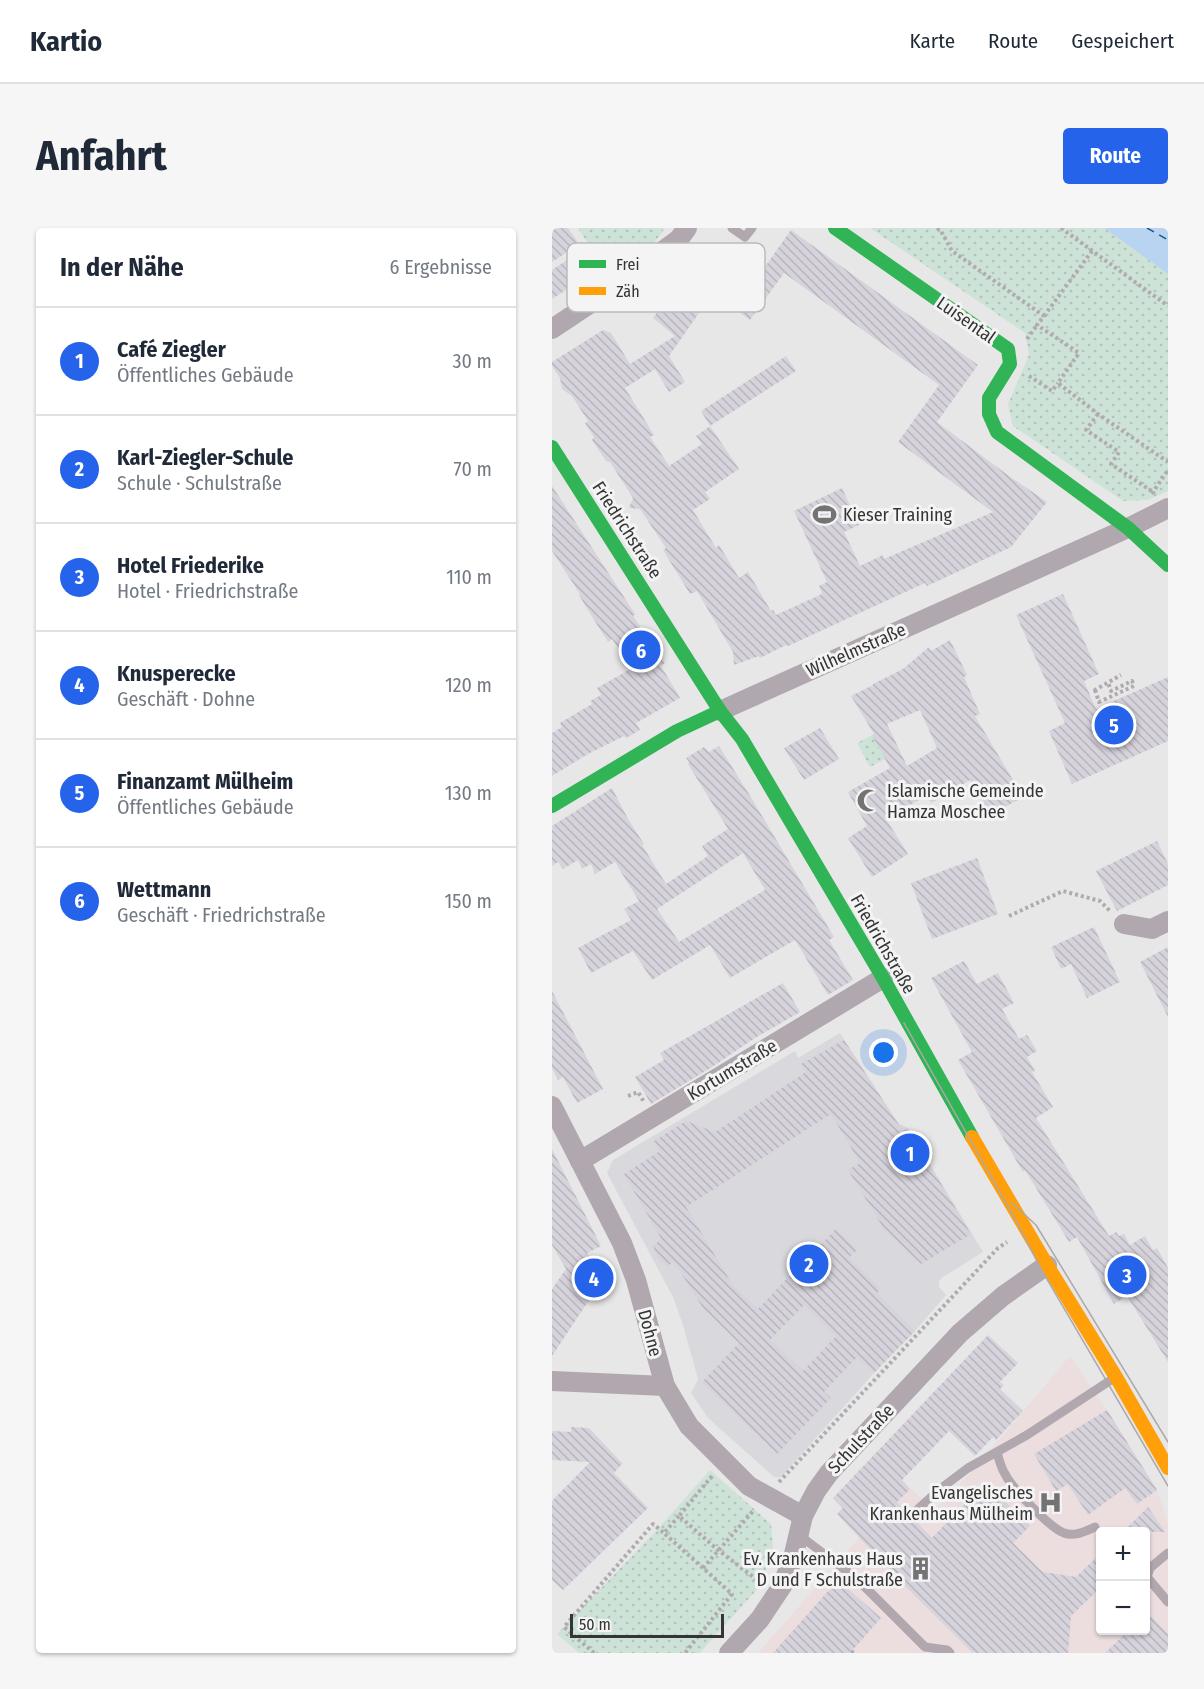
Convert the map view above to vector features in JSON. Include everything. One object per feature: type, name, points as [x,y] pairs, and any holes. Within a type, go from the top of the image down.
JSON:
[{"type":"main road","name":"Luisental","points":[[835,228],[1008,349],[1010,364]]},
{"type":"main road","points":[[1010,364],[989,398],[989,414],[997,432],[1128,528],[1168,565]]},
{"type":"main road","name":"Friedrichstraße","points":[[552,447],[720,711],[742,739],[883,978],[1047,1265],[1116,1377],[1168,1468]]},
{"type":"main road","name":"Wilhelmstraße","points":[[552,806],[677,731],[720,711]]},
{"type":"street","points":[[674,243],[687,228]]},
{"type":"street","points":[[552,329],[578,312]]},
{"type":"street","name":"Wilhelmstraße","points":[[720,711],[1168,508]]},
{"type":"street","points":[[1124,924],[1152,929],[1168,921]]},
{"type":"street","name":"Kortumstraße","points":[[580,1161],[883,978]]},
{"type":"street","name":"Dohne","points":[[552,1106],[622,1243],[636,1280],[665,1386],[690,1426],[749,1486],[767,1496],[801,1526]]},
{"type":"street","name":"Schulstraße","points":[[729,1653],[760,1619],[782,1586],[793,1558],[801,1526],[816,1491],[829,1473],[960,1332],[1011,1289],[1047,1265]]},
{"type":"street","points":[[552,1381],[665,1386]]},
{"type":"lane","points":[[732,228],[745,237],[752,228]]},
{"type":"lane","points":[[918,1509],[961,1473],[1044,1425],[1116,1377]]},
{"type":"lane","points":[[985,1446],[995,1453],[1005,1474],[1016,1489],[1054,1528],[1065,1534],[1075,1534],[1095,1527]]},
{"type":"lane","points":[[801,1526],[925,1647],[947,1650],[950,1653]]},
{"type":"lane","points":[[1168,1553],[1150,1568],[1147,1577],[1168,1602]]},
{"type":"path","points":[[937,228],[952,251],[1044,316]]},
{"type":"path","points":[[1061,228],[1168,306]]},
{"type":"path","points":[[1010,364],[1052,391],[1058,383],[1079,353],[1038,325],[1092,251]]},
{"type":"path","points":[[1058,383],[1098,414],[1168,462]]},
{"type":"path","points":[[1098,414],[1086,430],[1119,452],[1111,464],[1153,492]]},
{"type":"path","points":[[1095,690],[1121,675]]},
{"type":"path","points":[[1095,690],[1099,702],[1134,686],[1132,681],[1112,691],[1108,682]]},
{"type":"path","points":[[1095,690],[1099,708]]},
{"type":"path","points":[[1009,916],[1063,891],[1100,901],[1124,924]]},
{"type":"path","points":[[703,1568],[998,1248],[1027,1230]]},
{"type":"path","points":[[664,1533],[724,1461]]},
{"type":"path","points":[[679,1515],[718,1550],[756,1579],[782,1586]]},
{"type":"path","points":[[594,1653],[564,1627],[653,1524],[732,1594],[685,1653]]},
{"type":"shaded area","points":[[840,1033],[898,1123],[908,1128],[983,1252],[939,1281],[939,1287],[946,1295],[781,1477],[774,1477],[708,1418],[691,1393],[698,1379],[673,1297],[607,1173],[613,1160],[795,1051],[798,1058]]},
{"type":"shaded area","name":"Evangelisches Krankenhaus Mülheim","points":[[1070,1356],[1157,1490],[1168,1524],[1168,1653],[758,1653],[860,1537],[837,1514],[842,1508],[833,1498],[875,1454],[934,1511],[976,1467]]},
{"type":"green space","points":[[578,228],[665,228],[654,243],[588,243]]},
{"type":"green space","points":[[870,228],[1104,228],[1168,274],[1168,491],[1148,500],[1123,501],[1013,426],[1008,404],[1029,355],[1025,333]]},
{"type":"green space","points":[[888,727],[900,751],[870,767],[857,743]]},
{"type":"green space","points":[[710,1470],[771,1524],[773,1547],[760,1586],[700,1653],[579,1653],[557,1634],[656,1531]]},
{"type":"water","points":[[1104,228],[1168,228],[1168,274]]},
{"type":"building","points":[[552,228],[568,228],[578,243],[567,243],[567,252],[552,262]]},
{"type":"building","points":[[791,230],[978,365],[937,422],[1047,502],[1011,547],[927,586],[925,583],[760,658],[759,656],[734,665],[733,652],[697,591],[690,594],[663,550],[666,548],[640,509],[629,508],[633,498],[610,462],[606,461],[592,440],[594,437],[585,423],[588,421],[572,396],[562,389],[560,378],[552,366],[552,362],[603,330],[611,333],[630,364],[675,336],[653,318],[657,312],[700,312],[669,356],[685,382],[669,392],[655,369],[625,388],[654,435],[650,437],[669,466],[702,444],[696,436],[710,426],[739,469],[705,492],[710,499],[693,510],[716,548],[719,545],[739,578],[748,572],[771,611],[773,610],[776,615],[822,594],[819,586],[827,582],[794,511],[842,488],[859,525],[844,532],[860,566],[883,555],[884,559],[993,512],[898,442],[939,385],[784,273],[765,299],[765,267]]},
{"type":"building","points":[[567,260],[567,289],[552,299],[552,270]]},
{"type":"building","points":[[739,312],[756,312],[750,320]]},
{"type":"building","points":[[786,356],[796,371],[710,426],[701,411]]},
{"type":"building","points":[[552,486],[665,663],[661,666],[680,698],[636,723],[640,730],[588,754],[552,776],[552,733],[562,727],[560,723],[592,704],[590,701],[601,695],[597,688],[632,668],[612,639],[608,642],[552,551]]},
{"type":"building","points":[[1063,594],[1099,674],[1084,681],[1096,709],[1168,677],[1168,741],[1072,784],[1049,731],[1065,723],[1016,615]]},
{"type":"building","points":[[950,640],[967,675],[964,677],[980,714],[975,716],[1023,797],[991,815],[970,780],[931,803],[927,795],[886,819],[908,854],[872,877],[848,838],[867,826],[848,792],[890,768],[872,735],[874,734],[851,696],[903,669],[929,647],[931,651]],"holes":[[[920,710],[937,748],[907,766],[887,724]]]},
{"type":"building","points":[[820,728],[839,759],[804,780],[784,748]]},
{"type":"building","points":[[719,746],[834,937],[829,940],[853,980],[828,995],[795,940],[730,978],[710,945],[652,980],[633,951],[591,973],[578,948],[631,920],[624,909],[639,901],[615,862],[595,874],[591,864],[582,869],[578,860],[563,869],[558,862],[552,866],[552,826],[612,788],[666,884],[708,856],[702,846],[728,829],[686,758],[704,747],[709,752]],"holes":[[[743,853],[765,890],[679,942],[657,909]]]},
{"type":"building","points":[[1157,841],[1168,864],[1168,885],[1117,911],[1096,871]]},
{"type":"building","points":[[977,858],[998,914],[932,939],[911,883]]},
{"type":"building","points":[[1094,927],[1120,982],[1087,998],[1071,964],[1061,969],[1051,947]]},
{"type":"building","points":[[1168,947],[1168,1017],[1140,962]]},
{"type":"building","points":[[964,961],[977,984],[998,973],[1014,1003],[1002,1009],[1019,1039],[1027,1035],[1037,1051],[1027,1057],[1035,1071],[1032,1072],[1053,1107],[1036,1118],[1109,1236],[1116,1232],[1119,1236],[1124,1234],[1130,1245],[1145,1236],[1153,1250],[1157,1248],[1168,1268],[1168,1362],[1127,1296],[1114,1304],[1077,1237],[1069,1242],[1025,1170],[1023,1172],[958,1060],[972,1052],[931,978]]},
{"type":"building","points":[[783,983],[800,1012],[651,1104],[635,1077],[664,1060],[660,1053]]},
{"type":"building","points":[[552,991],[603,1089],[577,1103],[563,1077],[558,1080],[552,1068]]},
{"type":"building","points":[[844,1040],[903,1131],[908,1128],[971,1234],[921,1264],[884,1229],[848,1170],[860,1163],[831,1114],[686,1207],[732,1284],[758,1309],[793,1272],[786,1265],[804,1247],[811,1254],[836,1229],[857,1250],[849,1258],[881,1289],[877,1293],[915,1331],[874,1373],[857,1357],[824,1392],[831,1398],[777,1454],[702,1382],[739,1343],[703,1308],[674,1262],[667,1266],[657,1257],[653,1245],[662,1240],[624,1174],[660,1151],[654,1141],[686,1121],[715,1132],[806,1072],[801,1064]],"holes":[[[804,1305],[836,1336],[803,1371],[770,1340]]]},
{"type":"building","points":[[552,1149],[601,1246],[587,1253],[597,1271],[597,1288],[552,1356],[552,1289],[566,1269],[552,1245]]},
{"type":"building","points":[[988,1335],[1018,1363],[1000,1382],[1004,1385],[1000,1389],[1023,1411],[996,1440],[993,1437],[975,1456],[949,1431],[902,1480],[910,1489],[897,1502],[932,1538],[985,1482],[1030,1526],[1013,1543],[1043,1572],[1076,1577],[1096,1558],[1096,1592],[1071,1616],[1068,1653],[973,1653],[837,1514],[843,1508],[833,1498]]},
{"type":"building","points":[[1107,1410],[1157,1490],[1137,1504],[1125,1488],[1088,1515],[1068,1484],[1056,1491],[1034,1454]]},
{"type":"building","points":[[571,1427],[589,1428],[624,1465],[622,1464],[614,1473],[648,1508],[563,1590],[552,1580],[552,1501],[590,1462],[552,1460],[552,1431],[571,1432]]},
{"type":"building","points":[[1148,1507],[1165,1532],[1150,1532],[1150,1527],[1128,1527]]},
{"type":"building","points":[[838,1580],[881,1618],[850,1653],[773,1653]]},
{"type":"building","points":[[1150,1615],[1168,1634],[1168,1653],[1105,1653],[1124,1635],[1150,1635]]},
{"type":"ferry route","points":[[1147,228],[1168,240]]},
{"type":"tram line","points":[[904,1023],[1041,1269],[1168,1486]]},
{"type":"tram line","points":[[1011,1202],[1036,1225],[1168,1442]]},
{"type":"traffic: fast","points":[[835,228],[1008,349],[1010,364],[989,398],[989,414],[997,432],[1128,528],[1168,565]]},
{"type":"traffic: fast","points":[[552,447],[720,711],[742,739],[883,978],[972,1137]]},
{"type":"traffic: fast","points":[[552,806],[677,731],[720,711]]},
{"type":"traffic: slow","points":[[972,1137],[1168,1468]]},
{"type":"place","name":"Kieser Training","points":[[825,515]]},
{"type":"place","name":"Wettmann","points":[[641,650]]},
{"type":"place","name":"Finanzamt Mülheim","points":[[1114,725]]},
{"type":"place","name":"Islamische Gemeinde Hamza Moschee","points":[[869,801]]},
{"type":"place","name":"Café Ziegler","points":[[910,1153]]},
{"type":"place","name":"Karl-Ziegler-Schule","points":[[809,1264]]},
{"type":"place","name":"Hotel Friederike","points":[[1127,1275]]},
{"type":"place","name":"Knusperecke","points":[[594,1278]]},
{"type":"place","name":"Evangelisches Krankenhaus Mülheim","points":[[1051,1503]]},
{"type":"place","name":"Ev. Krankenhaus Haus D und F Schulstraße","points":[[921,1569]]}]
